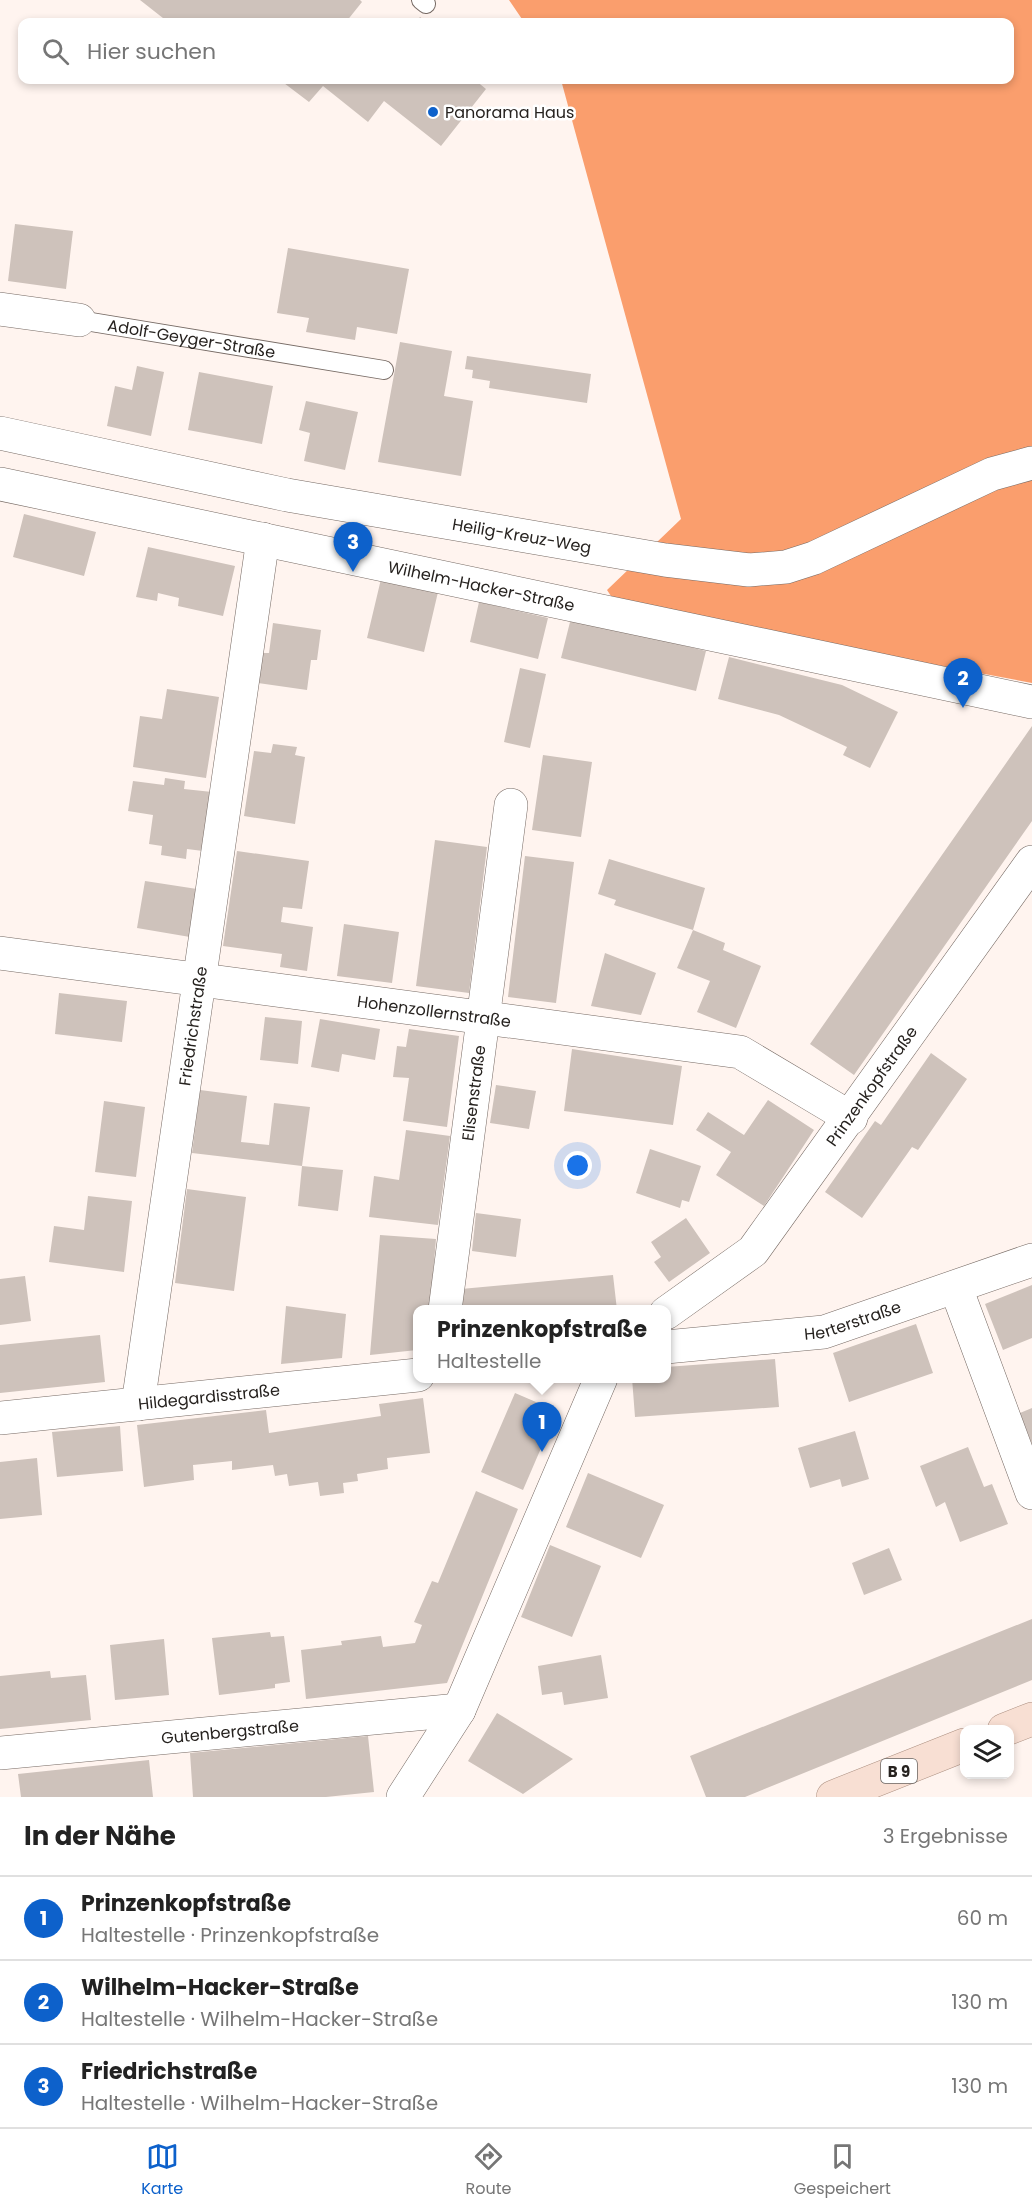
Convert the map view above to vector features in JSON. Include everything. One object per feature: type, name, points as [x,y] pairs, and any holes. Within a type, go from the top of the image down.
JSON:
[{"type":"main road","points":[[1014,1726],[1032,1719]]},
{"type":"main road","name":"B 9","points":[[833,1797],[960,1747]]},
{"type":"street","name":"Adolf-Geyger-Straße","points":[[0,309],[79,320]]},
{"type":"street","name":"Heilig-Kreuz-Weg","points":[[0,433],[109,459],[298,497],[642,556],[749,570],[786,567],[814,558],[992,474],[1032,463]]},
{"type":"street","name":"Wilhelm-Hacker-Straße","points":[[0,484],[1032,702]]},
{"type":"street","name":"Friedrichstraße","points":[[138,1404],[263,539]]},
{"type":"street","name":"Elisenstraße","points":[[446,1305],[511,805]]},
{"type":"street","name":"Prinzenkopfstraße","points":[[671,1309],[753,1251],[851,1118],[1032,862]]},
{"type":"street","name":"Hohenzollernstraße","points":[[0,953],[740,1052],[851,1118]]},
{"type":"street","name":"Herterstraße","points":[[671,1347],[824,1332],[1032,1260]]},
{"type":"street","points":[[956,1288],[1032,1493]]},
{"type":"street","name":"Hildegardisstraße","points":[[0,1418],[413,1375]]},
{"type":"street","points":[[403,1797],[459,1710],[599,1383]]},
{"type":"street","name":"Gutenbergstraße","points":[[0,1753],[459,1710]]},
{"type":"lane","name":"Adolf-Geyger-Straße","points":[[79,320],[384,370]]},
{"type":"shaded area","points":[[509,0],[1032,0],[1032,683],[617,605],[607,590],[681,519],[562,84],[1014,84],[1014,18],[521,18]]},
{"type":"building","points":[[140,0],[360,0],[362,2],[349,18],[163,18]]},
{"type":"building","name":"Panorama Haus","points":[[285,84],[480,84],[486,89],[441,146],[384,101],[368,122],[323,86],[309,102]]},
{"type":"building","points":[[15,224],[73,231],[66,289],[8,281]]},
{"type":"building","points":[[288,248],[409,269],[397,334],[357,327],[355,340],[306,332],[309,318],[277,313]]},
{"type":"building","points":[[400,342],[452,351],[444,396],[473,401],[461,476],[378,462]]},
{"type":"building","points":[[467,356],[591,374],[587,403],[489,388],[490,381],[472,378],[473,370],[465,369]]},
{"type":"building","points":[[137,366],[164,372],[151,436],[107,426],[115,386],[132,390]]},
{"type":"building","points":[[199,372],[273,386],[262,444],[188,430]]},
{"type":"building","points":[[306,401],[358,412],[345,470],[304,461],[310,433],[299,430]]},
{"type":"building","points":[[24,514],[96,532],[84,576],[13,557]]},
{"type":"building","points":[[148,547],[235,566],[223,616],[178,606],[179,598],[158,593],[157,601],[136,597]]},
{"type":"building","points":[[381,579],[438,592],[424,652],[367,638]]},
{"type":"building","points":[[479,602],[548,618],[538,659],[470,642]]},
{"type":"building","points":[[571,618],[706,651],[696,691],[561,658]]},
{"type":"building","points":[[273,623],[321,630],[317,660],[311,660],[307,690],[258,683],[262,653],[269,653]]},
{"type":"building","points":[[729,657],[842,685],[898,712],[870,768],[843,755],[847,747],[779,715],[718,699]]},
{"type":"building","points":[[520,668],[546,674],[530,748],[504,742]]},
{"type":"building","points":[[167,689],[219,697],[206,778],[133,767],[140,716],[162,719]]},
{"type":"building","points":[[1032,726],[1032,821],[854,1075],[810,1044]]},
{"type":"building","points":[[273,744],[297,747],[295,755],[305,757],[295,824],[244,816],[254,751],[271,753]]},
{"type":"building","points":[[543,755],[592,762],[581,837],[532,830]]},
{"type":"building","points":[[165,778],[185,781],[184,789],[212,792],[203,851],[187,849],[186,859],[161,855],[162,846],[149,844],[153,815],[128,811],[133,781],[164,785]]},
{"type":"building","points":[[435,840],[487,847],[469,993],[416,986]]},
{"type":"building","points":[[237,851],[309,861],[302,909],[283,907],[281,922],[313,927],[307,971],[280,967],[282,954],[223,946]]},
{"type":"building","points":[[525,856],[574,862],[556,1003],[508,997]]},
{"type":"building","points":[[609,859],[705,888],[693,930],[614,905],[616,900],[598,894]]},
{"type":"building","points":[[145,881],[197,889],[190,937],[137,928]]},
{"type":"building","points":[[344,924],[399,932],[392,983],[337,976]]},
{"type":"building","points":[[693,930],[725,943],[723,950],[761,966],[736,1028],[697,1012],[710,981],[677,968]]},
{"type":"building","points":[[605,953],[656,973],[641,1015],[591,1006]]},
{"type":"building","points":[[59,993],[127,1001],[122,1042],[55,1034]]},
{"type":"building","points":[[265,1017],[302,1021],[298,1064],[260,1060]]},
{"type":"building","points":[[320,1019],[380,1029],[375,1060],[342,1054],[339,1072],[311,1067]]},
{"type":"building","points":[[409,1029],[459,1036],[447,1127],[403,1121],[409,1078],[393,1077],[397,1046],[406,1047]]},
{"type":"building","points":[[572,1049],[682,1066],[673,1125],[564,1111]]},
{"type":"building","points":[[931,1053],[967,1079],[918,1150],[912,1147],[862,1218],[825,1192],[875,1121],[881,1125]]},
{"type":"building","points":[[496,1085],[536,1091],[529,1129],[490,1123]]},
{"type":"building","points":[[200,1090],[247,1096],[241,1142],[269,1145],[274,1103],[310,1107],[302,1166],[192,1153]]},
{"type":"building","points":[[768,1100],[814,1130],[764,1206],[716,1175],[731,1152],[696,1130],[708,1112],[744,1135]]},
{"type":"building","points":[[104,1101],[145,1107],[136,1177],[95,1172]]},
{"type":"building","points":[[406,1130],[450,1136],[438,1225],[369,1217],[374,1176],[399,1180]]},
{"type":"building","points":[[650,1149],[701,1166],[689,1202],[682,1200],[680,1208],[636,1193]]},
{"type":"building","points":[[302,1166],[343,1170],[338,1211],[298,1206]]},
{"type":"building","points":[[187,1189],[246,1197],[234,1291],[175,1283]]},
{"type":"building","points":[[88,1196],[132,1201],[124,1272],[49,1262],[54,1226],[84,1230]]},
{"type":"building","points":[[476,1213],[521,1219],[516,1257],[472,1251]]},
{"type":"building","points":[[686,1218],[710,1253],[669,1282],[654,1262],[661,1257],[651,1242]]},
{"type":"building","points":[[380,1235],[436,1239],[430,1305],[413,1305],[413,1350],[370,1355]]},
{"type":"building","points":[[613,1275],[616,1305],[462,1305],[461,1289]]},
{"type":"building","points":[[25,1276],[31,1321],[0,1325],[0,1279]]},
{"type":"building","points":[[1032,1285],[1032,1338],[1003,1350],[985,1304]]},
{"type":"building","points":[[286,1306],[346,1314],[342,1358],[281,1364]]},
{"type":"building","points":[[916,1324],[933,1373],[849,1402],[833,1353]]},
{"type":"building","points":[[100,1335],[105,1382],[0,1393],[0,1345]]},
{"type":"building","points":[[775,1359],[779,1407],[635,1417],[632,1383],[671,1383],[671,1367]]},
{"type":"building","points":[[515,1393],[557,1411],[523,1490],[481,1472]]},
{"type":"building","points":[[423,1398],[430,1453],[387,1458],[388,1469],[357,1474],[358,1481],[343,1483],[344,1493],[320,1496],[318,1482],[289,1486],[287,1474],[275,1476],[273,1465],[232,1470],[232,1461],[193,1465],[194,1480],[144,1487],[137,1425],[266,1410],[269,1433],[381,1416],[379,1404]]},
{"type":"building","points":[[1032,1408],[1032,1444],[1020,1413]]},
{"type":"building","points":[[120,1426],[123,1471],[57,1477],[52,1432]]},
{"type":"building","points":[[855,1431],[869,1479],[842,1487],[840,1479],[810,1488],[798,1448]]},
{"type":"building","points":[[968,1447],[984,1487],[992,1484],[1008,1524],[960,1542],[945,1502],[936,1507],[920,1466]]},
{"type":"building","points":[[37,1458],[42,1515],[0,1519],[0,1462]]},
{"type":"building","points":[[588,1473],[664,1505],[641,1558],[566,1527]]},
{"type":"building","points":[[476,1491],[518,1509],[447,1683],[306,1699],[301,1650],[342,1645],[341,1641],[381,1636],[383,1647],[415,1643],[422,1625],[414,1622],[432,1581],[438,1583]]},
{"type":"building","points":[[550,1545],[601,1566],[572,1637],[521,1617]]},
{"type":"building","points":[[889,1548],[902,1580],[864,1595],[852,1563]]},
{"type":"building","points":[[1032,1619],[1032,1680],[745,1797],[706,1797],[690,1756]]},
{"type":"building","points":[[270,1632],[271,1637],[284,1636],[290,1682],[275,1684],[275,1688],[219,1695],[212,1638]]},
{"type":"building","points":[[164,1639],[169,1695],[115,1700],[110,1645]]},
{"type":"building","points":[[601,1655],[608,1698],[564,1705],[562,1692],[542,1695],[538,1666]]},
{"type":"building","points":[[50,1671],[51,1678],[86,1675],[91,1720],[0,1729],[0,1676]]},
{"type":"building","points":[[497,1713],[573,1759],[523,1794],[468,1761]]},
{"type":"building","points":[[368,1736],[374,1792],[326,1797],[193,1797],[190,1753]]},
{"type":"building","points":[[149,1760],[153,1797],[21,1797],[18,1774]]},
{"type":"place","name":"Panorama Haus","points":[[433,112]]},
{"type":"place","name":"Friedrichstraße","points":[[353,572]]},
{"type":"place","name":"Wilhelm-Hacker-Straße","points":[[963,708]]},
{"type":"place","name":"Prinzenkopfstraße","points":[[542,1452]]}]
